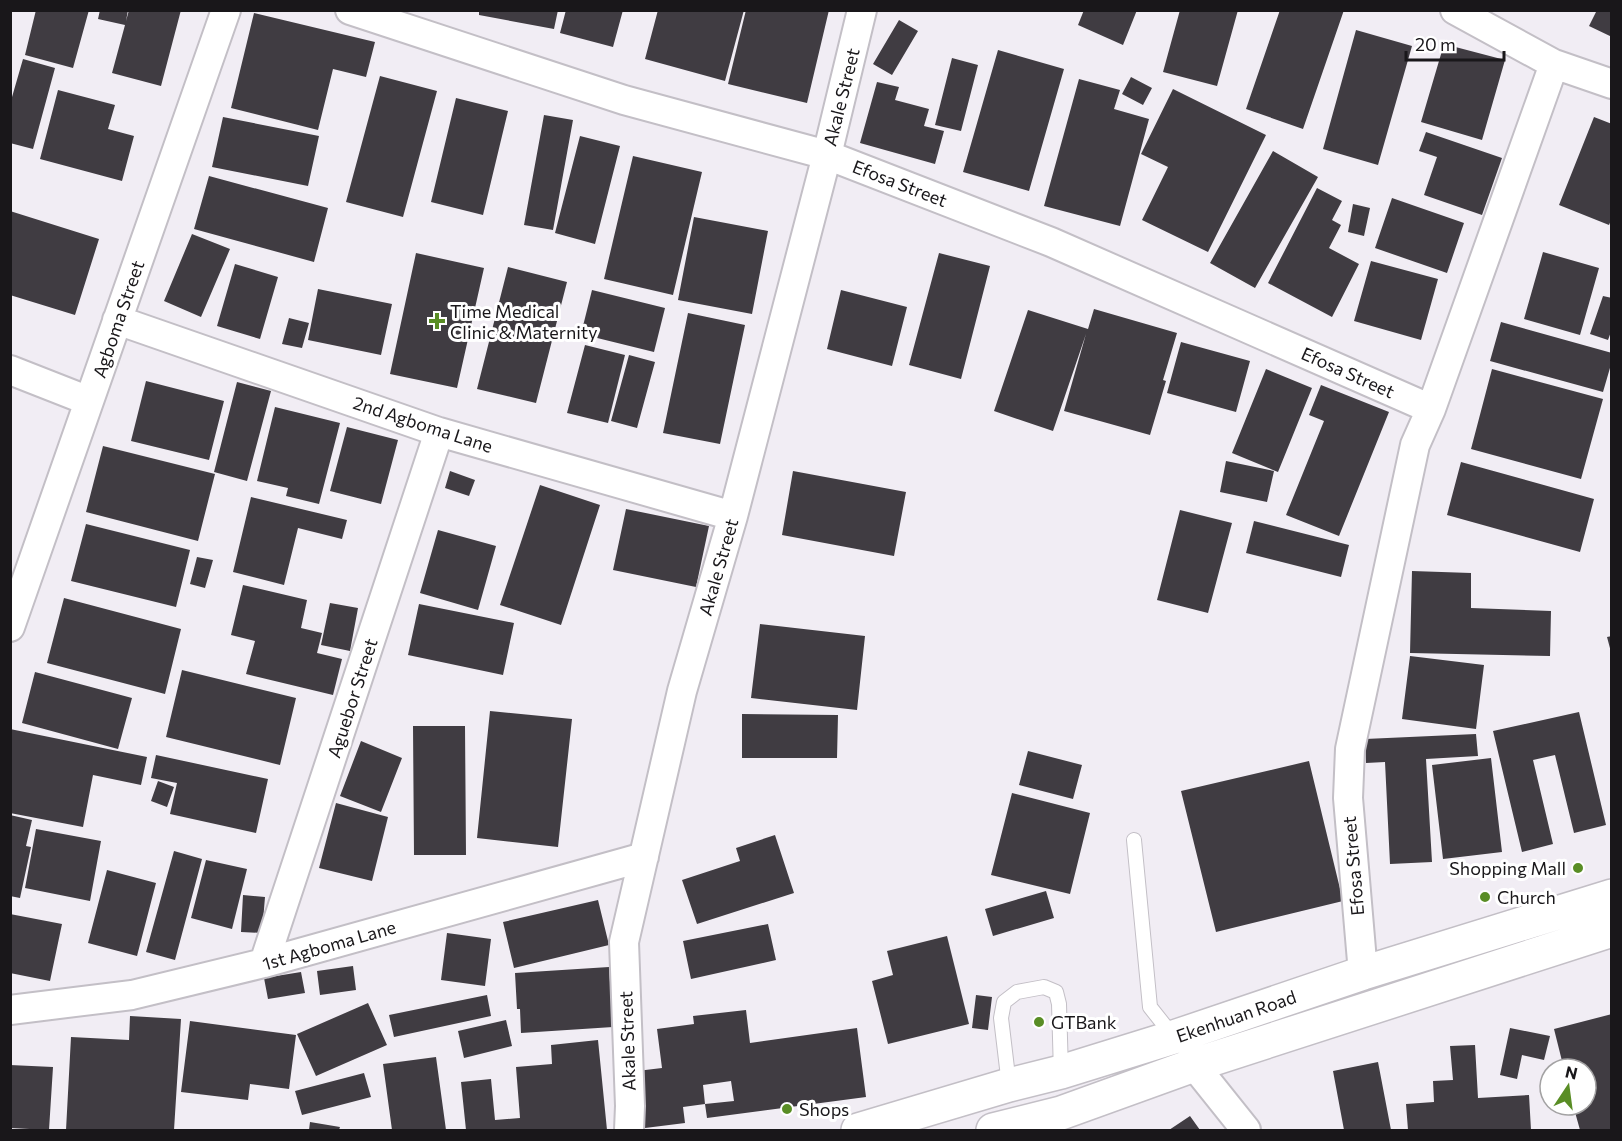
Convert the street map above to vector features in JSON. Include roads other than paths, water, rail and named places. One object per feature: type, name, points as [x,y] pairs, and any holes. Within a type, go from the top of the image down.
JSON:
[{"type":"main road","name":"Ekenhuan Road","points":[[858,1131],[1174,1037],[1363,973],[1611,896]]},
{"type":"main road","name":"Ekenhuan Road","points":[[993,1131],[1061,1113],[1194,1065],[1611,930]]},
{"type":"street","name":"Agboma Street","points":[[10,627],[226,10]]},
{"type":"street","name":"Efosa Street","points":[[350,10],[624,100],[827,154],[1051,242],[1431,409]]},
{"type":"street","name":"Akale Street","points":[[629,1131],[624,942],[682,691],[733,516],[862,10]]},
{"type":"street","points":[[1455,10],[1554,64],[1611,84]]},
{"type":"street","name":"Efosa Street","points":[[1363,973],[1348,798],[1350,749],[1415,445],[1431,409],[1554,64]]},
{"type":"street","name":"2nd Agboma Lane","points":[[117,320],[439,432],[733,516]]},
{"type":"street","points":[[10,370],[89,401]]},
{"type":"street","name":"Aguebor Street","points":[[264,963],[439,432]]},
{"type":"street","name":"1st Agboma Lane","points":[[10,1010],[132,995],[264,963],[644,857]]},
{"type":"street","points":[[1194,1065],[1246,1131]]},
{"type":"lane","points":[[1134,840],[1150,1007],[1174,1037]]},
{"type":"lane","points":[[1009,1085],[1002,1018],[1004,1002],[1017,992],[1044,987],[1056,992],[1059,1004],[1061,1072]]},
{"type":"place","name":"Time Medical Clinic & Maternity","points":[[437,321]]},
{"type":"place","name":"Shopping Mall","points":[[1578,868]]},
{"type":"place","name":"Church","points":[[1485,897]]},
{"type":"place","name":"GTBank","points":[[1039,1022]]},
{"type":"place","name":"Shops","points":[[787,1109]]}]
